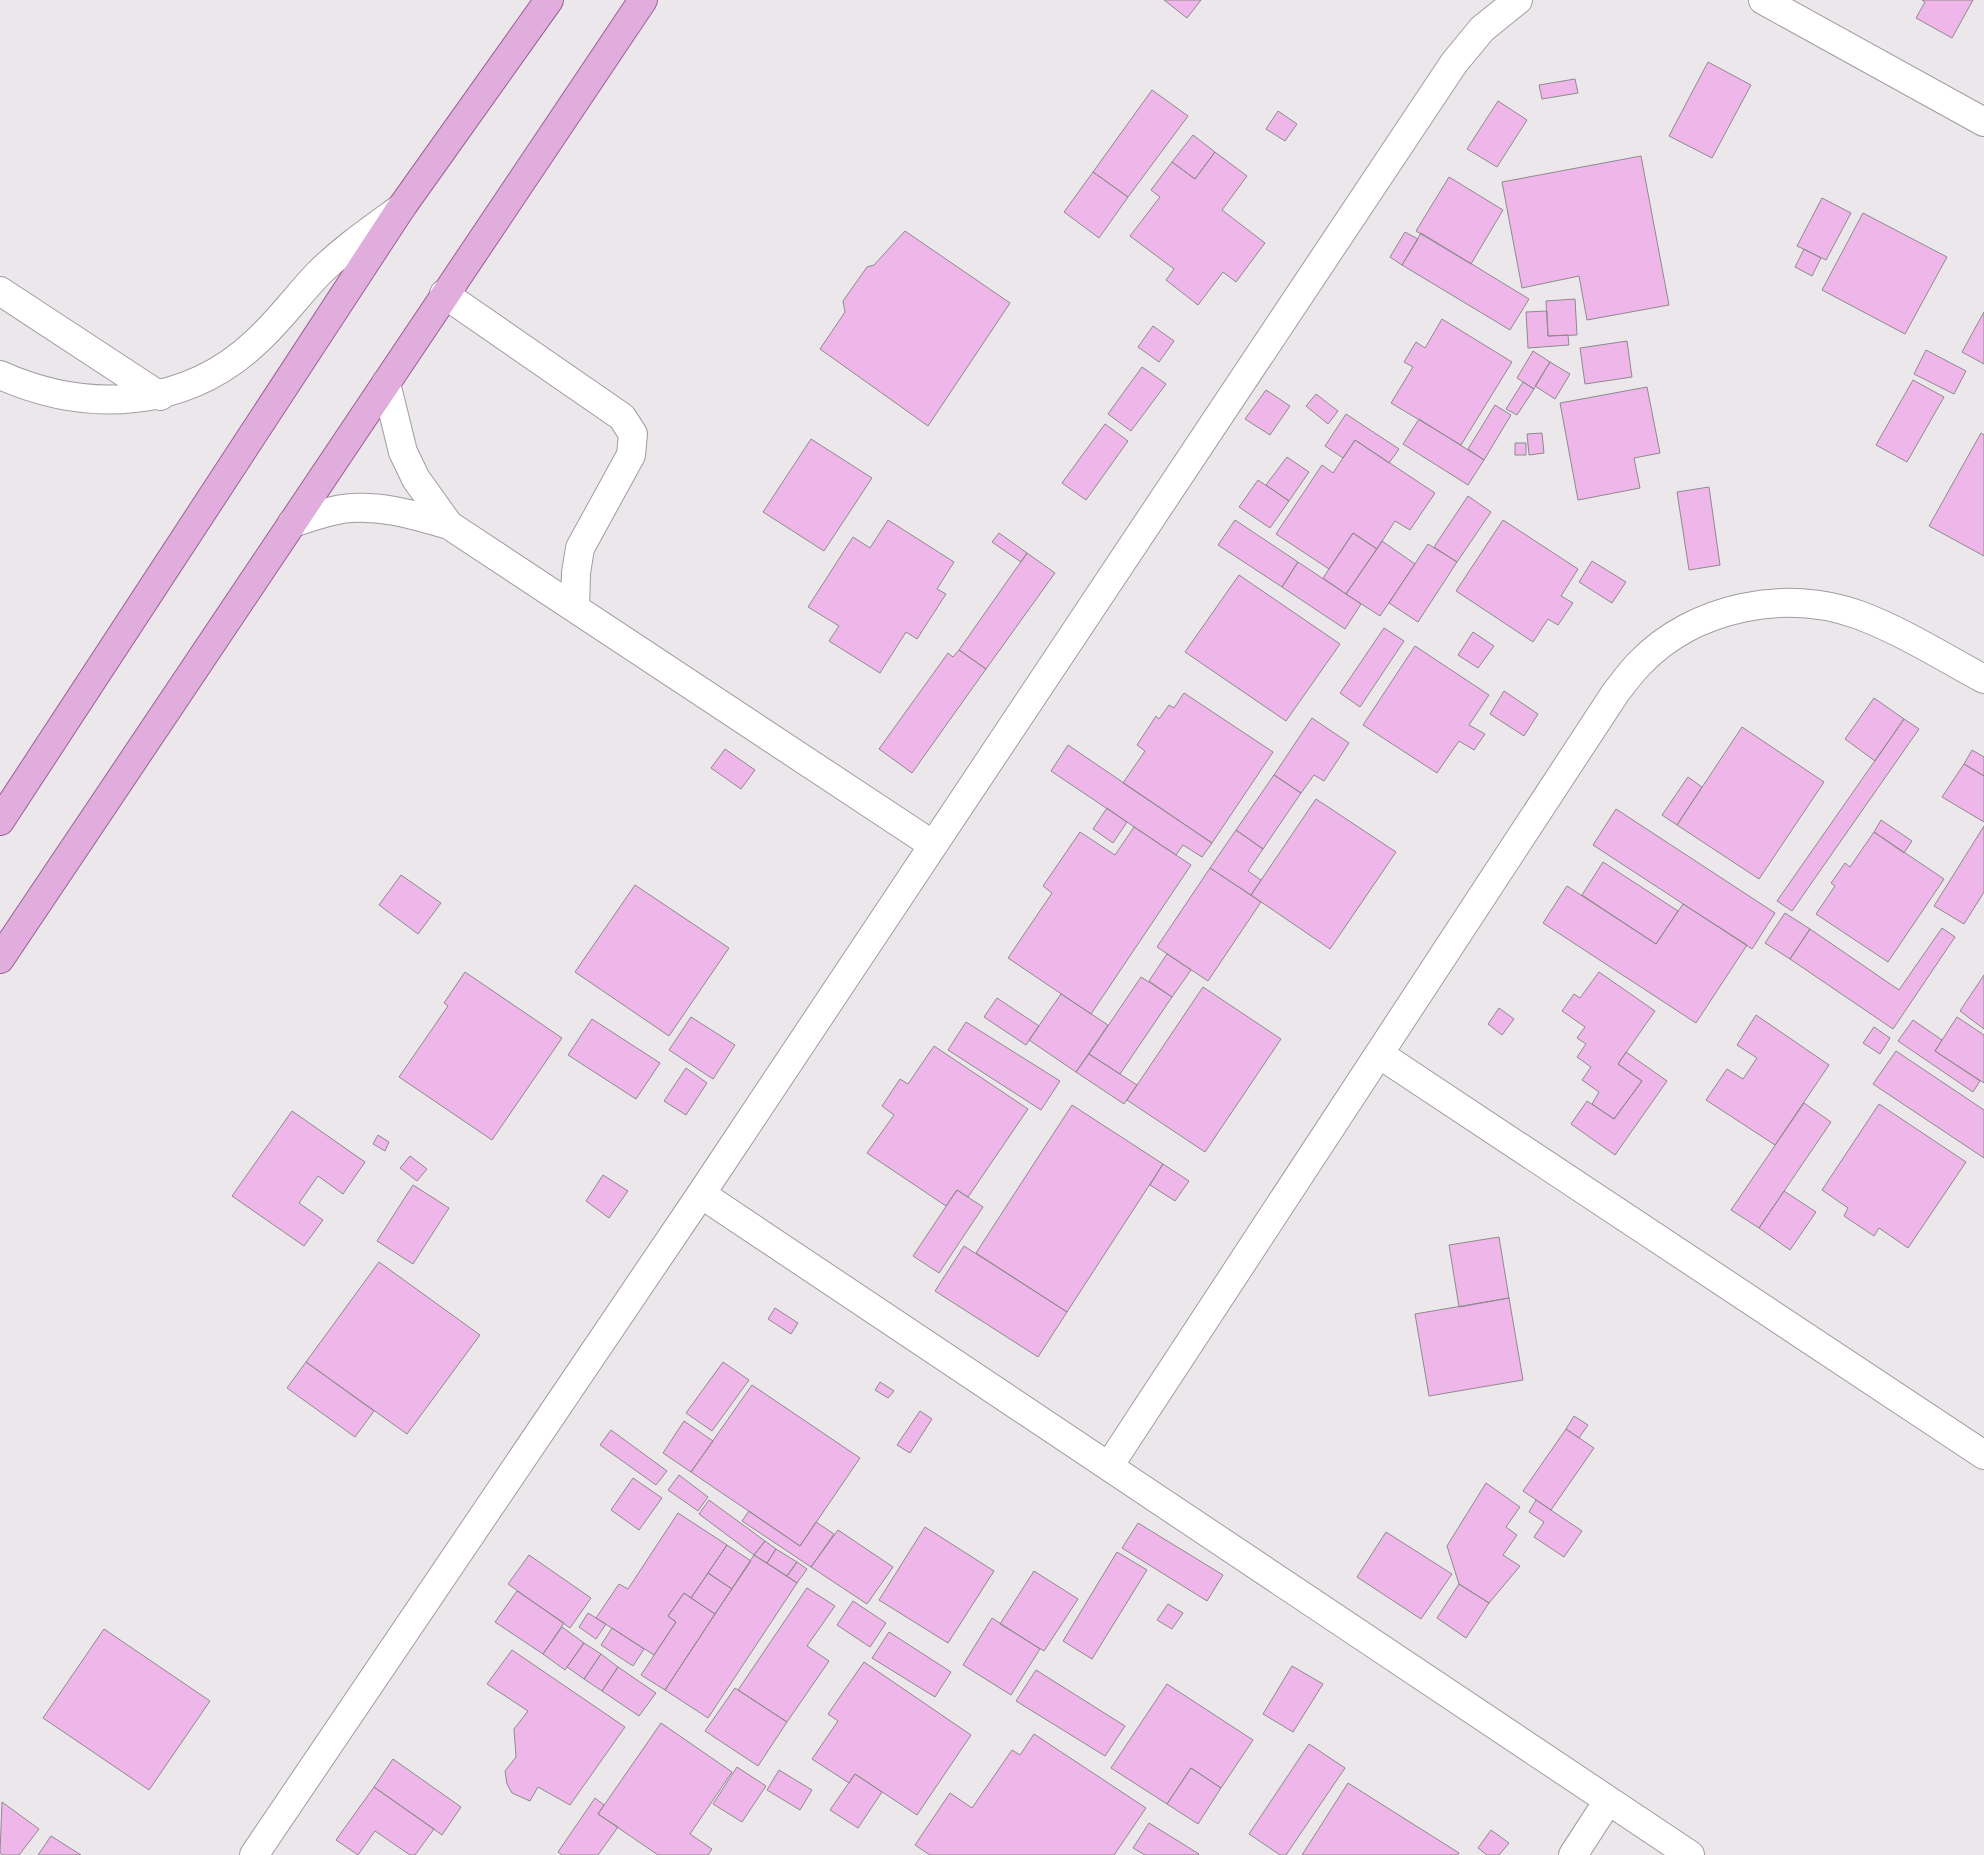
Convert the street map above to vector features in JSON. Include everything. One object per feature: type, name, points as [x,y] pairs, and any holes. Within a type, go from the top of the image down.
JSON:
[{"type":"main road","points":[[0,821],[401,208],[549,0]]},
{"type":"main road","points":[[0,959],[444,294],[643,0]]},
{"type":"street","points":[[254,1855],[701,1194],[1454,63],[1482,29],[1518,0]]},
{"type":"street","points":[[1763,0],[1984,122]]},
{"type":"street","points":[[0,375],[34,387],[96,399],[128,400],[160,396],[194,384],[226,367],[257,342],[319,273],[358,238],[401,208]]},
{"type":"street","points":[[0,291],[160,396]]},
{"type":"street","points":[[444,294],[622,417],[633,434],[631,455],[580,548],[576,573],[575,608]]},
{"type":"street","points":[[386,383],[403,452],[416,479],[449,525]]},
{"type":"street","points":[[292,523],[341,510],[376,508],[393,510],[449,525],[933,845]]},
{"type":"street","points":[[1109,1466],[1616,692],[1641,662],[1671,638],[1705,619],[1742,607],[1782,602],[1821,605],[1858,614],[1984,679]]},
{"type":"street","points":[[1379,1054],[1984,1455]]},
{"type":"street","points":[[701,1194],[1109,1466],[1272,1579],[1690,1855]]},
{"type":"street","points":[[1573,1855],[1608,1801]]},
{"type":"building","points":[[1164,0],[1201,0],[1187,18]]},
{"type":"building","points":[[1922,0],[1973,0],[1952,38],[1916,18],[1925,2]]},
{"type":"building","points":[[1708,62],[1751,85],[1712,158],[1669,136]]},
{"type":"building","points":[[1575,79],[1578,93],[1542,99],[1539,85]]},
{"type":"building","points":[[1152,90],[1188,116],[1128,197],[1093,172]]},
{"type":"building","points":[[1498,101],[1527,120],[1497,167],[1467,149]]},
{"type":"building","points":[[1278,111],[1297,124],[1285,141],[1266,129]]},
{"type":"building","points":[[1193,135],[1215,152],[1195,179],[1172,162]]},
{"type":"building","points":[[1215,152],[1247,176],[1222,210],[1265,243],[1236,282],[1223,272],[1198,305],[1166,280],[1174,269],[1130,236],[1160,197],[1151,190],[1172,162],[1195,179]]},
{"type":"building","points":[[1641,156],[1669,305],[1587,320],[1579,276],[1522,288],[1502,182]]},
{"type":"building","points":[[1093,172],[1128,197],[1099,238],[1064,212]]},
{"type":"building","points":[[1449,177],[1503,210],[1471,264],[1416,231]]},
{"type":"building","points":[[1822,198],[1851,213],[1826,260],[1797,246]]},
{"type":"building","points":[[1863,213],[1947,257],[1905,334],[1822,290]]},
{"type":"building","points":[[905,231],[1010,303],[928,426],[820,349],[845,312],[843,301],[867,267],[874,265]]},
{"type":"building","points":[[1405,232],[1418,239],[1402,265],[1390,257]]},
{"type":"building","points":[[1421,233],[1529,299],[1510,330],[1402,265]]},
{"type":"building","points":[[1804,249],[1821,258],[1812,276],[1795,267]]},
{"type":"building","points":[[1575,299],[1577,335],[1548,336],[1546,301]]},
{"type":"building","points":[[1547,311],[1548,336],[1568,335],[1569,345],[1528,348],[1526,312]]},
{"type":"building","points":[[1984,312],[1984,364],[1962,352]]},
{"type":"building","points":[[1442,319],[1512,362],[1461,445],[1391,403],[1413,367],[1404,362],[1416,342],[1425,348]]},
{"type":"building","points":[[1153,326],[1174,341],[1159,362],[1138,347]]},
{"type":"building","points":[[1627,341],[1632,377],[1585,384],[1580,348]]},
{"type":"building","points":[[1926,350],[1966,371],[1954,394],[1914,374]]},
{"type":"building","points":[[1533,351],[1550,362],[1534,389],[1517,378]]},
{"type":"building","points":[[1550,362],[1570,374],[1555,399],[1535,386]]},
{"type":"building","points":[[1142,367],[1166,384],[1131,431],[1108,414]]},
{"type":"building","points":[[1913,380],[1944,397],[1907,462],[1876,445]]},
{"type":"building","points":[[1523,382],[1534,389],[1517,415],[1506,409]]},
{"type":"building","points":[[1647,387],[1660,453],[1634,458],[1640,488],[1578,500],[1560,403]]},
{"type":"building","points":[[1266,390],[1290,406],[1270,435],[1245,419]]},
{"type":"building","points":[[1316,394],[1338,411],[1328,424],[1306,406]]},
{"type":"building","points":[[1495,405],[1511,415],[1484,460],[1468,449]]},
{"type":"building","points":[[1346,414],[1399,449],[1389,463],[1355,440],[1343,458],[1325,446]]},
{"type":"building","points":[[1419,419],[1484,460],[1468,485],[1403,444]]},
{"type":"building","points":[[1105,424],[1128,441],[1086,500],[1062,483]]},
{"type":"building","points":[[1542,433],[1544,453],[1529,455],[1527,434]]},
{"type":"building","points":[[1981,433],[1984,435],[1984,556],[1929,526]]},
{"type":"building","points":[[811,439],[872,478],[824,551],[763,512]]},
{"type":"building","points":[[1355,440],[1435,493],[1410,530],[1395,521],[1377,549],[1353,533],[1329,569],[1276,534],[1322,465],[1333,473]]},
{"type":"building","points":[[1515,443],[1526,443],[1526,455],[1515,455]]},
{"type":"building","points":[[1287,457],[1309,472],[1289,501],[1266,485]]},
{"type":"building","points":[[1258,480],[1289,501],[1270,528],[1239,507]]},
{"type":"building","points":[[1709,487],[1720,565],[1689,570],[1677,492]]},
{"type":"building","points":[[1468,496],[1491,512],[1457,562],[1434,547]]},
{"type":"building","points":[[888,520],[954,562],[937,589],[946,594],[917,639],[906,632],[880,673],[829,641],[839,626],[808,607],[853,537],[870,548]]},
{"type":"building","points":[[1235,520],[1298,562],[1282,587],[1218,545]]},
{"type":"building","points":[[1503,520],[1578,569],[1561,596],[1573,603],[1558,625],[1548,619],[1533,642],[1456,591]]},
{"type":"building","points":[[999,533],[1027,553],[1021,562],[992,542]]},
{"type":"building","points":[[1353,533],[1377,549],[1346,594],[1323,578]]},
{"type":"building","points":[[1382,541],[1415,564],[1380,616],[1346,594]]},
{"type":"building","points":[[1428,544],[1457,562],[1418,622],[1389,603]]},
{"type":"building","points":[[1027,553],[1055,573],[986,669],[959,650]]},
{"type":"building","points":[[1592,561],[1626,582],[1612,603],[1579,582]]},
{"type":"building","points":[[1298,562],[1361,604],[1345,629],[1282,587]]},
{"type":"building","points":[[1239,575],[1340,644],[1286,721],[1185,652]]},
{"type":"building","points":[[1384,628],[1404,641],[1360,707],[1340,693]]},
{"type":"building","points":[[1473,632],[1494,646],[1478,668],[1458,655]]},
{"type":"building","points":[[1415,646],[1489,695],[1469,725],[1485,734],[1474,750],[1459,741],[1437,773],[1363,725]]},
{"type":"building","points":[[959,650],[986,669],[912,773],[879,749],[948,653],[953,657]]},
{"type":"building","points":[[1504,691],[1538,714],[1524,736],[1490,714]]},
{"type":"building","points":[[1184,693],[1273,752],[1212,843],[1123,783],[1145,751],[1137,745],[1156,716],[1159,719],[1169,705],[1174,708]]},
{"type":"building","points":[[1874,698],[1904,719],[1875,761],[1845,739]]},
{"type":"building","points":[[1312,718],[1349,743],[1324,781],[1314,775],[1301,793],[1274,775]]},
{"type":"building","points":[[1904,719],[1919,729],[1792,911],[1777,901]]},
{"type":"building","points":[[1742,727],[1824,782],[1759,879],[1677,825]]},
{"type":"building","points":[[1068,745],[1212,843],[1202,857],[1183,845],[1176,855],[1051,771]]},
{"type":"building","points":[[725,749],[755,770],[741,789],[711,768]]},
{"type":"building","points":[[1972,750],[1984,757],[1984,776],[1964,764]]},
{"type":"building","points":[[1964,764],[1984,776],[1984,822],[1942,797]]},
{"type":"building","points":[[1274,775],[1301,793],[1263,849],[1236,830]]},
{"type":"building","points":[[1688,777],[1702,787],[1677,825],[1662,815]]},
{"type":"building","points":[[1316,799],[1396,852],[1330,949],[1251,895]]},
{"type":"building","points":[[1107,808],[1127,822],[1113,843],[1093,829]]},
{"type":"building","points":[[1616,809],[1775,913],[1752,949],[1593,845]]},
{"type":"building","points":[[1881,820],[1912,841],[1904,853],[1874,832]]},
{"type":"building","points":[[1984,826],[1984,892],[1964,924],[1934,906]]},
{"type":"building","points":[[1134,827],[1191,865],[1091,1014],[1008,958],[1052,893],[1043,886],[1080,832],[1115,855]]},
{"type":"building","points":[[1236,830],[1263,849],[1248,871],[1261,880],[1251,895],[1210,868]]},
{"type":"building","points":[[1874,832],[1944,879],[1888,962],[1816,914],[1835,886],[1831,883],[1845,863],[1850,867]]},
{"type":"building","points":[[1603,862],[1678,911],[1656,944],[1582,895]]},
{"type":"building","points":[[1210,868],[1261,902],[1208,981],[1157,947]]},
{"type":"building","points":[[401,875],[441,903],[418,934],[379,905]]},
{"type":"building","points":[[635,885],[729,948],[669,1036],[575,972]]},
{"type":"building","points":[[1567,886],[1656,944],[1683,904],[1747,945],[1696,1023],[1543,923]]},
{"type":"building","points":[[1785,913],[1810,929],[1790,959],[1765,943]]},
{"type":"building","points":[[1942,928],[1955,937],[1893,1029],[1790,959],[1810,929],[1899,990]]},
{"type":"building","points":[[1167,954],[1191,970],[1172,997],[1149,981]]},
{"type":"building","points":[[465,972],[562,1038],[492,1140],[399,1077],[448,1006],[444,1003]]},
{"type":"building","points":[[1599,972],[1655,1011],[1618,1064],[1642,1081],[1614,1119],[1592,1104],[1599,1092],[1582,1080],[1591,1067],[1577,1057],[1586,1044],[1577,1038],[1585,1027],[1562,1011],[1574,994],[1580,998]]},
{"type":"building","points":[[1984,975],[1984,1029],[1960,1011]]},
{"type":"building","points":[[1141,977],[1172,997],[1120,1074],[1089,1054]]},
{"type":"building","points":[[1203,987],[1281,1039],[1205,1152],[1127,1100]]},
{"type":"building","points":[[1061,994],[1108,1025],[1076,1072],[1029,1040]]},
{"type":"building","points":[[997,998],[1039,1026],[1026,1045],[984,1017]]},
{"type":"building","points":[[1499,1008],[1514,1019],[1502,1035],[1488,1024]]},
{"type":"building","points":[[1756,1015],[1829,1065],[1775,1145],[1706,1100],[1727,1069],[1743,1079],[1757,1058],[1737,1045]]},
{"type":"building","points":[[691,1017],[735,1045],[713,1079],[669,1050]]},
{"type":"building","points":[[1957,1017],[1984,1035],[1984,1083],[1935,1051]]},
{"type":"building","points":[[592,1019],[660,1063],[636,1099],[568,1055]]},
{"type":"building","points":[[1913,1020],[1942,1040],[1935,1051],[1980,1081],[1973,1092],[1898,1041]]},
{"type":"building","points":[[966,1022],[1060,1081],[1041,1110],[948,1050]]},
{"type":"building","points":[[1874,1027],[1890,1038],[1880,1054],[1863,1043]]},
{"type":"building","points":[[934,1046],[1028,1109],[968,1197],[957,1190],[946,1206],[867,1153],[894,1115],[882,1106],[900,1079],[908,1084]]},
{"type":"building","points":[[1896,1051],[1984,1110],[1984,1158],[1873,1084]]},
{"type":"building","points":[[1626,1052],[1667,1081],[1615,1155],[1571,1124],[1587,1101],[1614,1119],[1642,1081],[1618,1064]]},
{"type":"building","points":[[1089,1054],[1137,1085],[1124,1104],[1076,1072]]},
{"type":"building","points":[[686,1068],[707,1083],[686,1115],[664,1101]]},
{"type":"building","points":[[1804,1103],[1831,1122],[1759,1228],[1731,1210]]},
{"type":"building","points":[[1879,1104],[1966,1162],[1908,1248],[1879,1228],[1874,1236],[1844,1216],[1848,1208],[1822,1190]]},
{"type":"building","points":[[1072,1105],[1163,1164],[1067,1312],[976,1253]]},
{"type":"building","points":[[292,1111],[365,1162],[343,1194],[318,1176],[299,1203],[323,1220],[304,1246],[232,1196]]},
{"type":"building","points":[[378,1135],[389,1142],[385,1151],[373,1144]]},
{"type":"building","points":[[410,1156],[427,1169],[417,1181],[400,1168]]},
{"type":"building","points":[[1163,1164],[1189,1181],[1175,1201],[1150,1185]]},
{"type":"building","points":[[603,1175],[628,1191],[609,1218],[586,1201]]},
{"type":"building","points":[[413,1185],[449,1208],[413,1264],[377,1241]]},
{"type":"building","points":[[957,1190],[983,1207],[939,1273],[913,1256]]},
{"type":"building","points":[[1784,1191],[1816,1212],[1790,1250],[1759,1228]]},
{"type":"building","points":[[1499,1237],[1509,1298],[1459,1307],[1449,1245]]},
{"type":"building","points":[[964,1246],[1067,1312],[1038,1357],[935,1291]]},
{"type":"building","points":[[379,1262],[480,1335],[407,1434],[306,1362]]},
{"type":"building","points":[[1509,1298],[1523,1380],[1429,1396],[1415,1314]]},
{"type":"building","points":[[775,1308],[798,1323],[791,1334],[768,1319]]},
{"type":"building","points":[[306,1362],[374,1411],[355,1437],[287,1388]]},
{"type":"building","points":[[723,1362],[749,1380],[712,1431],[686,1413]]},
{"type":"building","points":[[880,1382],[894,1391],[888,1398],[875,1390]]},
{"type":"building","points":[[752,1385],[860,1458],[800,1546],[691,1472]]},
{"type":"building","points":[[920,1411],[932,1419],[910,1453],[897,1445]]},
{"type":"building","points":[[1574,1416],[1588,1425],[1579,1438],[1566,1429]]},
{"type":"building","points":[[684,1421],[713,1441],[691,1472],[663,1453]]},
{"type":"building","points":[[1566,1429],[1594,1448],[1551,1510],[1523,1491]]},
{"type":"building","points":[[611,1430],[667,1471],[656,1485],[600,1445]]},
{"type":"building","points":[[679,1475],[708,1497],[698,1511],[668,1490]]},
{"type":"building","points":[[633,1478],[662,1498],[639,1530],[611,1510]]},
{"type":"building","points":[[1486,1483],[1520,1507],[1506,1527],[1517,1535],[1503,1555],[1520,1566],[1489,1603],[1459,1584],[1447,1546]]},
{"type":"building","points":[[709,1500],[765,1541],[754,1555],[699,1514]]},
{"type":"building","points":[[1536,1500],[1582,1531],[1564,1557],[1534,1537],[1544,1522],[1529,1512]]},
{"type":"building","points":[[749,1511],[800,1546],[816,1522],[834,1534],[811,1567],[742,1521]]},
{"type":"building","points":[[678,1513],[727,1545],[691,1598],[684,1593],[668,1616],[676,1622],[654,1655],[596,1618],[619,1584],[628,1589]]},
{"type":"building","points":[[1138,1523],[1223,1575],[1207,1601],[1122,1548]]},
{"type":"building","points":[[925,1527],[994,1571],[948,1643],[879,1600]]},
{"type":"building","points":[[838,1530],[893,1567],[867,1604],[811,1567]]},
{"type":"building","points":[[1386,1532],[1452,1574],[1421,1619],[1357,1577]]},
{"type":"building","points":[[765,1541],[776,1549],[767,1563],[754,1555]]},
{"type":"building","points":[[727,1545],[751,1561],[732,1589],[708,1573]]},
{"type":"building","points":[[776,1549],[797,1562],[787,1576],[767,1563]]},
{"type":"building","points":[[1117,1552],[1147,1570],[1092,1659],[1063,1641]]},
{"type":"building","points":[[529,1555],[591,1598],[570,1628],[508,1584]]},
{"type":"building","points":[[754,1555],[797,1583],[708,1718],[665,1690]]},
{"type":"building","points":[[797,1562],[807,1569],[797,1583],[787,1576]]},
{"type":"building","points":[[1034,1571],[1078,1599],[1044,1651],[1000,1624]]},
{"type":"building","points":[[708,1573],[732,1589],[715,1614],[691,1598]]},
{"type":"building","points":[[1459,1584],[1489,1603],[1466,1638],[1437,1618]]},
{"type":"building","points":[[807,1588],[835,1606],[807,1646],[829,1661],[787,1722],[738,1690]]},
{"type":"building","points":[[517,1591],[564,1623],[543,1654],[495,1622]]},
{"type":"building","points":[[684,1593],[715,1614],[665,1690],[641,1675],[676,1622],[668,1616]]},
{"type":"building","points":[[853,1601],[886,1623],[870,1647],[837,1625]]},
{"type":"building","points":[[1168,1604],[1183,1613],[1172,1629],[1157,1620]]},
{"type":"building","points":[[588,1613],[606,1624],[596,1639],[579,1627]]},
{"type":"building","points":[[992,1618],[1040,1649],[1011,1695],[963,1665]]},
{"type":"building","points":[[562,1627],[584,1643],[565,1670],[543,1654]]},
{"type":"building","points":[[612,1628],[644,1649],[633,1666],[601,1645]]},
{"type":"building","points":[[104,1629],[210,1701],[149,1790],[43,1718]]},
{"type":"building","points":[[889,1632],[951,1672],[935,1697],[872,1658]]},
{"type":"building","points":[[584,1643],[601,1654],[584,1679],[567,1667]]},
{"type":"building","points":[[512,1650],[625,1727],[570,1805],[538,1787],[530,1801],[512,1793],[507,1784],[505,1771],[516,1757],[514,1729],[528,1711],[487,1684]]},
{"type":"building","points":[[601,1654],[618,1667],[602,1691],[584,1679]]},
{"type":"building","points":[[864,1662],[971,1735],[917,1815],[855,1774],[849,1783],[812,1759],[838,1721],[828,1714]]},
{"type":"building","points":[[1292,1666],[1323,1684],[1293,1732],[1263,1714]]},
{"type":"building","points":[[618,1667],[656,1693],[639,1716],[602,1691]]},
{"type":"building","points":[[1036,1670],[1125,1726],[1105,1756],[1016,1701]]},
{"type":"building","points":[[1167,1684],[1253,1740],[1221,1788],[1191,1768],[1167,1804],[1111,1768]]},
{"type":"building","points":[[735,1688],[787,1722],[758,1766],[705,1731]]},
{"type":"building","points":[[661,1723],[732,1772],[690,1834],[712,1849],[708,1855],[658,1855],[598,1814]]},
{"type":"building","points":[[1034,1734],[1146,1808],[1114,1855],[930,1855],[915,1845],[950,1793],[972,1808],[1012,1750],[1020,1755]]},
{"type":"building","points":[[1309,1744],[1345,1768],[1286,1855],[1280,1855],[1249,1834]]},
{"type":"building","points":[[393,1759],[461,1807],[442,1835],[374,1787]]},
{"type":"building","points":[[737,1767],[766,1786],[742,1822],[713,1804]]},
{"type":"building","points":[[1191,1768],[1221,1788],[1198,1824],[1167,1804]]},
{"type":"building","points":[[779,1770],[812,1790],[800,1810],[767,1790]]},
{"type":"building","points":[[855,1774],[882,1792],[858,1828],[830,1810]]},
{"type":"building","points":[[1348,1783],[1459,1853],[1458,1855],[1302,1855]]},
{"type":"building","points":[[374,1787],[434,1829],[415,1855],[410,1855],[375,1831],[358,1855],[336,1840]]},
{"type":"building","points":[[595,1798],[604,1805],[598,1814],[618,1827],[598,1855],[562,1855],[558,1852]]},
{"type":"building","points":[[2,1802],[39,1829],[19,1855],[3,1855],[0,1853]]},
{"type":"building","points":[[1149,1823],[1199,1854],[1145,1855],[1133,1848]]},
{"type":"building","points":[[1491,1830],[1509,1843],[1499,1855],[1487,1855],[1478,1848]]},
{"type":"building","points":[[51,1836],[81,1855],[38,1855]]}]
